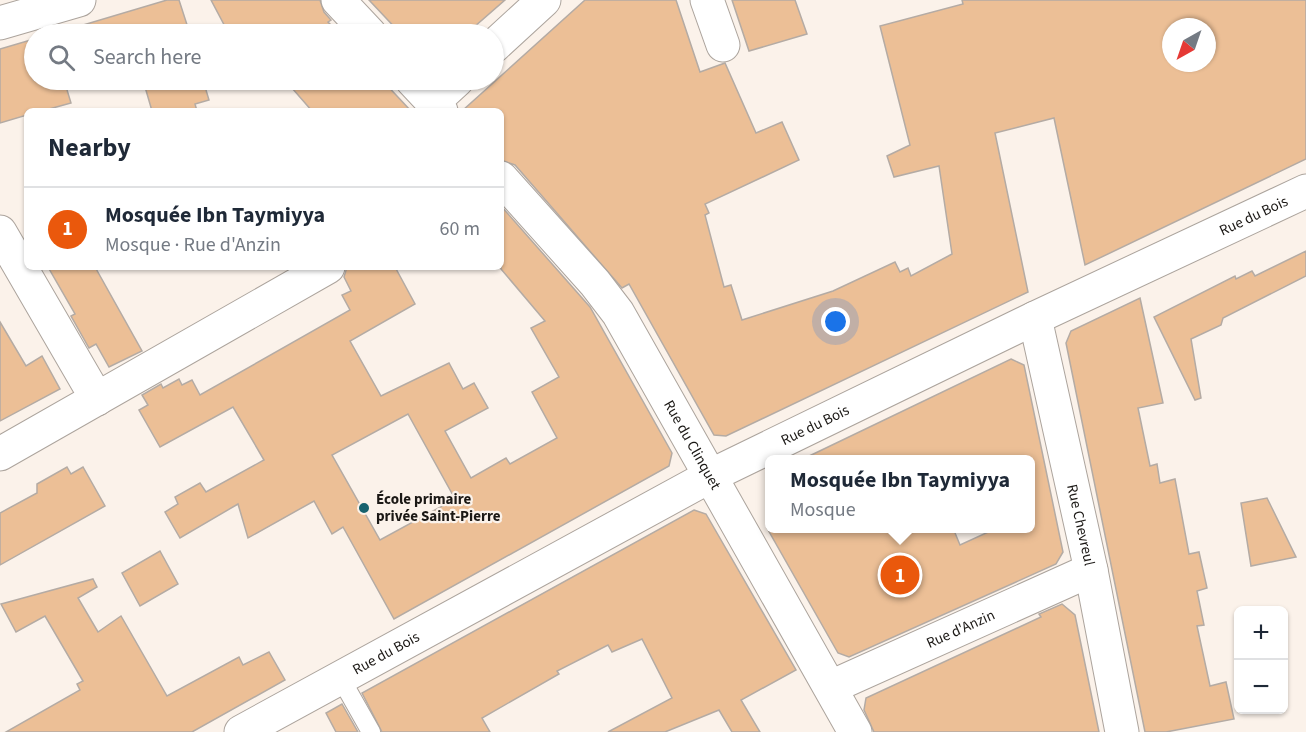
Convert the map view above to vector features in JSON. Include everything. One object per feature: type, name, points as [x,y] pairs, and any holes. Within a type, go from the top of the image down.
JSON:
[{"type":"street","points":[[0,23],[79,0]]},
{"type":"street","points":[[338,0],[361,24]]},
{"type":"street","points":[[504,37],[544,0]]},
{"type":"street","points":[[707,0],[723,45]]},
{"type":"street","name":"Rue du Clinquet","points":[[504,181],[609,300],[712,475],[855,732]]},
{"type":"street","name":"Rue du Bois","points":[[241,732],[712,475],[1035,318],[1306,191]]},
{"type":"street","points":[[0,232],[97,399]]},
{"type":"street","points":[[0,454],[323,270]]},
{"type":"street","name":"Rue Chevreul","points":[[1035,318],[1091,570],[1122,732]]},
{"type":"street","name":"Rue d'Anzin","points":[[831,687],[1091,570]]},
{"type":"lane","points":[[340,677],[371,732]]},
{"type":"building","points":[[167,0],[179,0],[187,24],[86,24]]},
{"type":"building","points":[[211,0],[320,0],[324,12],[331,20],[328,22],[330,24],[224,24]]},
{"type":"building","points":[[369,0],[505,0],[477,24],[392,24]]},
{"type":"building","points":[[585,0],[676,0],[700,72],[725,63],[756,133],[782,122],[799,160],[705,204],[709,213],[705,215],[724,287],[731,285],[742,320],[833,291],[895,262],[900,272],[908,268],[911,276],[952,254],[939,166],[894,177],[887,156],[910,145],[880,26],[963,4],[962,0],[1306,0],[1306,159],[1085,265],[1054,118],[995,133],[1028,292],[726,436],[714,435],[629,284],[622,288],[515,165],[504,161],[504,108],[465,108],[485,90],[504,90],[504,73]]},
{"type":"building","points":[[732,0],[795,0],[807,34],[749,51]]},
{"type":"building","points":[[24,42],[24,90],[67,90],[71,103],[53,108],[24,108],[24,116],[0,123],[0,49]]},
{"type":"building","points":[[146,90],[206,90],[209,100],[195,104],[196,108],[151,108]]},
{"type":"building","points":[[294,90],[391,90],[408,108],[309,108]]},
{"type":"building","points":[[504,209],[590,307],[672,453],[669,466],[394,619],[343,527],[332,534],[314,501],[248,538],[238,504],[180,538],[165,512],[178,504],[175,497],[200,483],[206,492],[264,460],[233,407],[160,447],[139,410],[148,405],[142,395],[161,384],[163,388],[179,379],[182,385],[192,380],[200,395],[350,310],[342,295],[351,291],[344,277],[346,270],[397,270],[415,304],[350,341],[381,396],[449,363],[463,389],[474,383],[488,408],[445,431],[471,478],[506,458],[510,464],[557,438],[532,392],[559,377],[531,328],[545,321],[502,270],[504,270]],"holes":[[[408,414],[455,499],[380,540],[332,455]]]},
{"type":"building","points":[[1306,251],[1306,276],[1223,318],[1221,325],[1191,339],[1201,398],[1195,400],[1154,317],[1235,276],[1236,279],[1252,271],[1255,276]]},
{"type":"building","points":[[50,270],[97,270],[142,351],[109,367],[96,344],[89,348],[71,316],[75,314]]},
{"type":"building","points":[[1140,298],[1163,403],[1138,408],[1150,466],[1157,464],[1160,483],[1175,479],[1189,554],[1199,552],[1207,588],[1197,591],[1204,625],[1197,626],[1210,686],[1226,682],[1234,719],[1166,732],[1145,732],[1066,343],[1071,331]]},
{"type":"building","points":[[0,322],[26,366],[42,356],[60,389],[0,421]]},
{"type":"building","points":[[1011,359],[1024,365],[1063,552],[1056,564],[849,657],[838,653],[770,533],[955,533],[960,545],[986,533],[1035,533],[1035,455],[811,455]]},
{"type":"building","points":[[67,467],[71,474],[83,467],[105,506],[0,565],[0,513],[37,493],[37,484]]},
{"type":"building","points":[[1267,498],[1296,557],[1251,566],[1241,503]]},
{"type":"building","points":[[694,510],[706,514],[796,670],[741,700],[760,732],[732,732],[719,710],[665,732],[608,732],[672,698],[642,639],[612,652],[608,645],[557,671],[559,674],[482,718],[490,732],[382,732],[362,693]]},
{"type":"building","points":[[160,551],[178,584],[140,606],[122,573]]},
{"type":"building","points":[[93,579],[97,587],[78,598],[98,632],[121,616],[167,696],[239,657],[243,665],[269,652],[285,680],[192,732],[6,732],[80,690],[77,684],[83,681],[45,616],[16,632],[1,604]]},
{"type":"building","points":[[1062,604],[1075,615],[1099,732],[874,732],[864,710],[866,698],[1041,617],[1039,614]]},
{"type":"building","points":[[342,704],[358,732],[336,732],[326,713]]},
{"type":"place","name":"École primaire privée Saint-Pierre","points":[[364,508]]},
{"type":"place","name":"Mosquée Ibn Taymiyya","points":[[900,575]]}]
